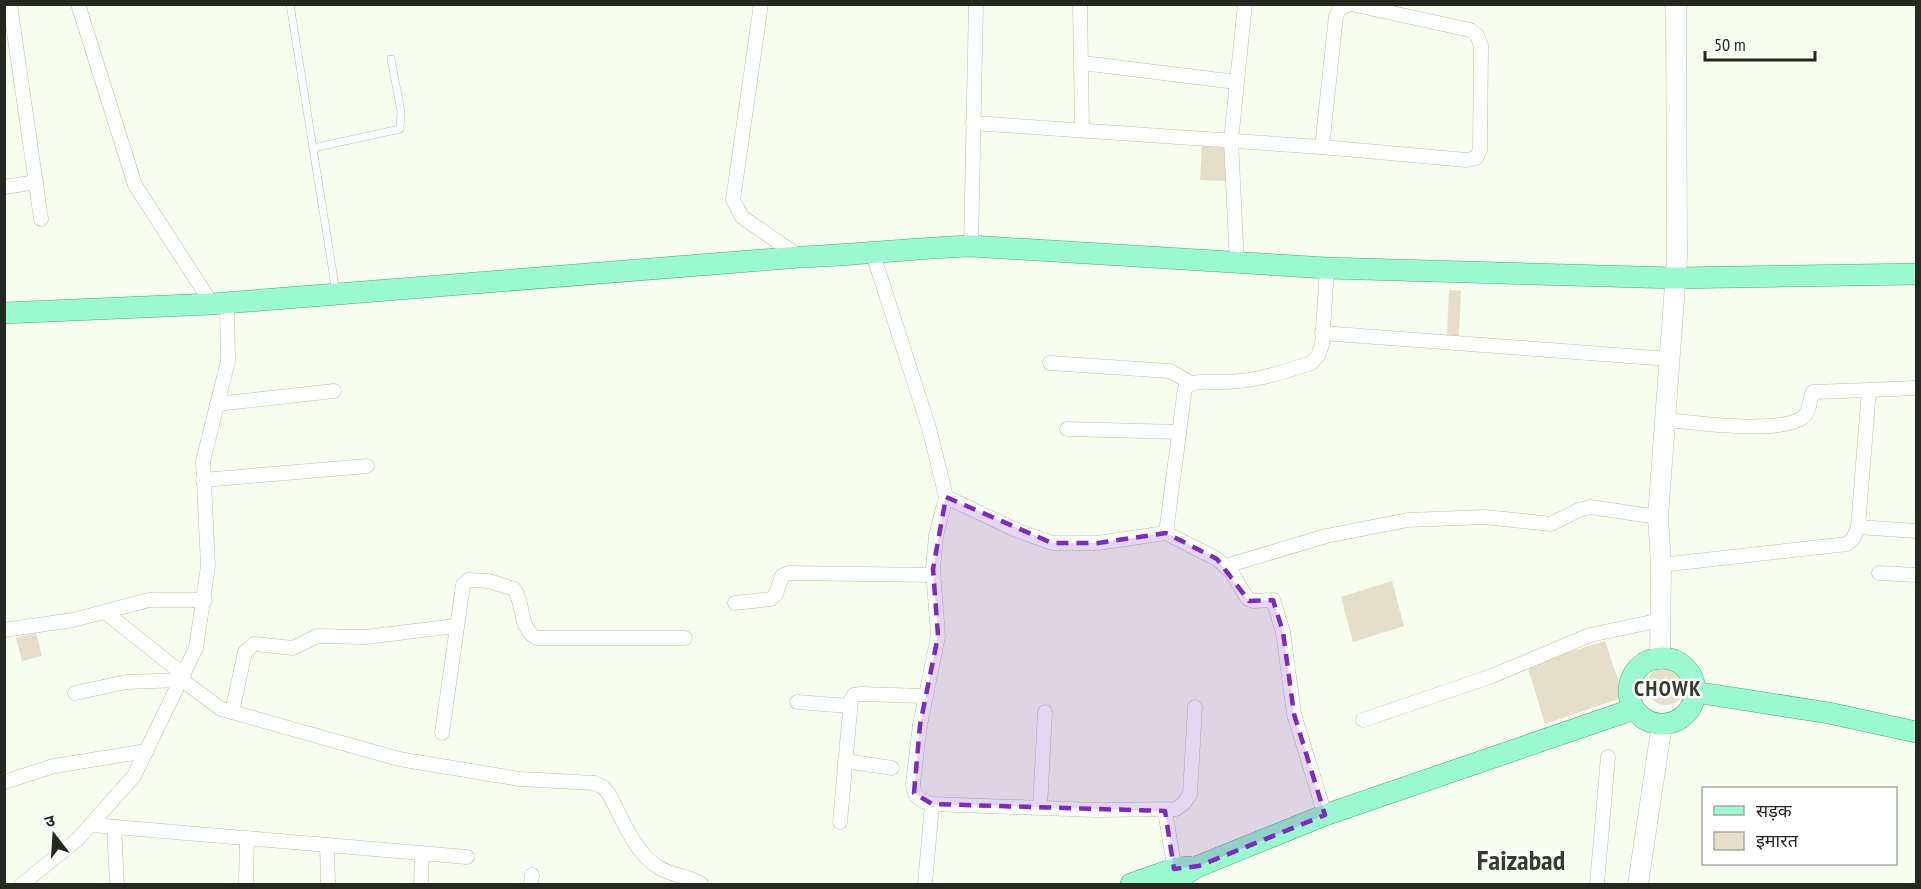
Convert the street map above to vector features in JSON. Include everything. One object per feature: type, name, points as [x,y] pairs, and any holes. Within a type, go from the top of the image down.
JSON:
[{"type":"main road","points":[[4,313],[336,295],[800,256],[873,254],[920,248],[971,246],[1236,265],[1327,268],[1675,278],[1917,274]]},
{"type":"main road","points":[[1660,658],[1675,661],[1688,670],[1695,692],[1694,700],[1685,715],[1670,723],[1662,724],[1642,717],[1634,709],[1629,687],[1639,668],[1660,658]]},
{"type":"main road","points":[[1695,692],[1829,713],[1917,732]]},
{"type":"main road","points":[[1131,885],[1175,880],[1199,866],[1325,815],[1634,709]]},
{"type":"street","points":[[10,4],[41,219]]},
{"type":"street","points":[[22,885],[78,840],[134,776],[183,677],[199,638],[205,600],[208,552],[203,480],[205,449],[229,349],[220,303],[135,185],[78,4]]},
{"type":"street","points":[[761,4],[733,200],[742,217],[800,256]]},
{"type":"street","points":[[971,246],[976,4]]},
{"type":"street","points":[[1080,4],[1083,63],[1082,129]]},
{"type":"street","points":[[1236,265],[1231,140],[1245,4]]},
{"type":"street","points":[[974,123],[1231,140],[1466,160],[1476,158],[1480,150],[1481,46],[1477,34],[1470,30],[1351,4],[1340,8],[1336,16],[1322,147]]},
{"type":"street","points":[[1660,658],[1661,565],[1658,517],[1675,278],[1676,4]]},
{"type":"street","points":[[1083,63],[1236,82]]},
{"type":"street","points":[[4,187],[36,182]]},
{"type":"street","points":[[873,254],[929,428],[946,497],[936,536],[933,575],[938,636],[925,696],[914,793],[918,800],[932,804],[1165,811],[1176,809],[1185,803],[1190,794],[1196,707]]},
{"type":"street","points":[[1050,363],[1170,371],[1191,382],[1251,382],[1311,363],[1318,356],[1322,333],[1327,268]]},
{"type":"street","points":[[1322,333],[1669,359]]},
{"type":"street","points":[[1166,533],[1182,396],[1185,388],[1191,382]]},
{"type":"street","points":[[1666,420],[1738,426],[1776,424],[1802,418],[1806,414],[1813,392],[1917,388]]},
{"type":"street","points":[[1661,565],[1834,548],[1853,539],[1858,527],[1869,390]]},
{"type":"street","points":[[217,404],[334,391]]},
{"type":"street","points":[[1067,429],[1178,432]]},
{"type":"street","points":[[203,480],[367,466]]},
{"type":"street","points":[[946,497],[1016,530],[1052,543],[1098,543],[1166,533],[1218,559],[1226,566],[1247,598],[1253,601],[1267,598],[1273,600],[1283,632],[1294,714],[1325,815]]},
{"type":"street","points":[[1226,566],[1326,536],[1408,520],[1485,517],[1551,524],[1590,507],[1658,517]]},
{"type":"street","points":[[1858,527],[1917,531]]},
{"type":"street","points":[[735,603],[771,599],[776,594],[782,576],[788,573],[933,575]]},
{"type":"street","points":[[1879,573],[1917,574]]},
{"type":"street","points":[[442,734],[455,626],[463,585],[476,579],[514,589],[526,627],[530,635],[537,638],[685,638]]},
{"type":"street","points":[[4,630],[73,620],[149,600],[205,600]]},
{"type":"street","points":[[105,612],[183,677],[208,701],[232,712],[399,759],[520,779],[594,783],[603,787],[646,859],[660,869],[693,879],[701,885]]},
{"type":"street","points":[[1363,720],[1492,676],[1590,634],[1661,620]]},
{"type":"street","points":[[232,712],[245,652],[254,644],[293,648],[317,636],[366,637],[455,626]]},
{"type":"street","points":[[75,693],[126,682],[183,677]]},
{"type":"street","points":[[840,822],[849,706],[854,695],[925,696]]},
{"type":"street","points":[[797,702],[849,706]]},
{"type":"street","points":[[1040,807],[1046,711]]},
{"type":"street","points":[[1638,885],[1662,724]]},
{"type":"street","points":[[4,782],[54,766],[147,751]]},
{"type":"street","points":[[1598,885],[1608,758]]},
{"type":"street","points":[[845,761],[892,768]]},
{"type":"street","points":[[925,885],[932,804]]},
{"type":"street","points":[[1165,811],[1175,880]]},
{"type":"street","points":[[92,825],[467,857]]},
{"type":"street","points":[[114,827],[117,885]]},
{"type":"street","points":[[246,885],[247,838]]},
{"type":"street","points":[[327,845],[328,885]]},
{"type":"street","points":[[422,854],[422,885]]},
{"type":"lane","points":[[290,4],[336,295]]},
{"type":"lane","points":[[313,148],[400,129],[401,111],[391,59]]},
{"type":"highlighted area","points":[[946,497],[1052,543],[1098,543],[1166,533],[1217,559],[1249,601],[1273,600],[1283,632],[1294,714],[1325,815],[1199,866],[1174,869],[1165,811],[932,804],[914,793],[920,725],[938,636],[933,569]]},
{"type":"building","points":[[1202,146],[1228,148],[1227,181],[1200,180]]},
{"type":"building","points":[[1449,290],[1461,291],[1459,336],[1447,335]]},
{"type":"building","points":[[1392,581],[1404,626],[1353,642],[1341,597]]},
{"type":"building","points":[[36,633],[42,656],[22,661],[16,638]]},
{"type":"building","points":[[1605,641],[1624,697],[1545,724],[1527,665]]},
{"type":"building","points":[[1666,667],[1679,673],[1685,686],[1679,699],[1666,705],[1653,699],[1647,686],[1653,673]]},
{"type":"district","name":"CHOWK","points":[[1668,688]]},
{"type":"district","name":"Faizabad","points":[[1521,860]]}]
